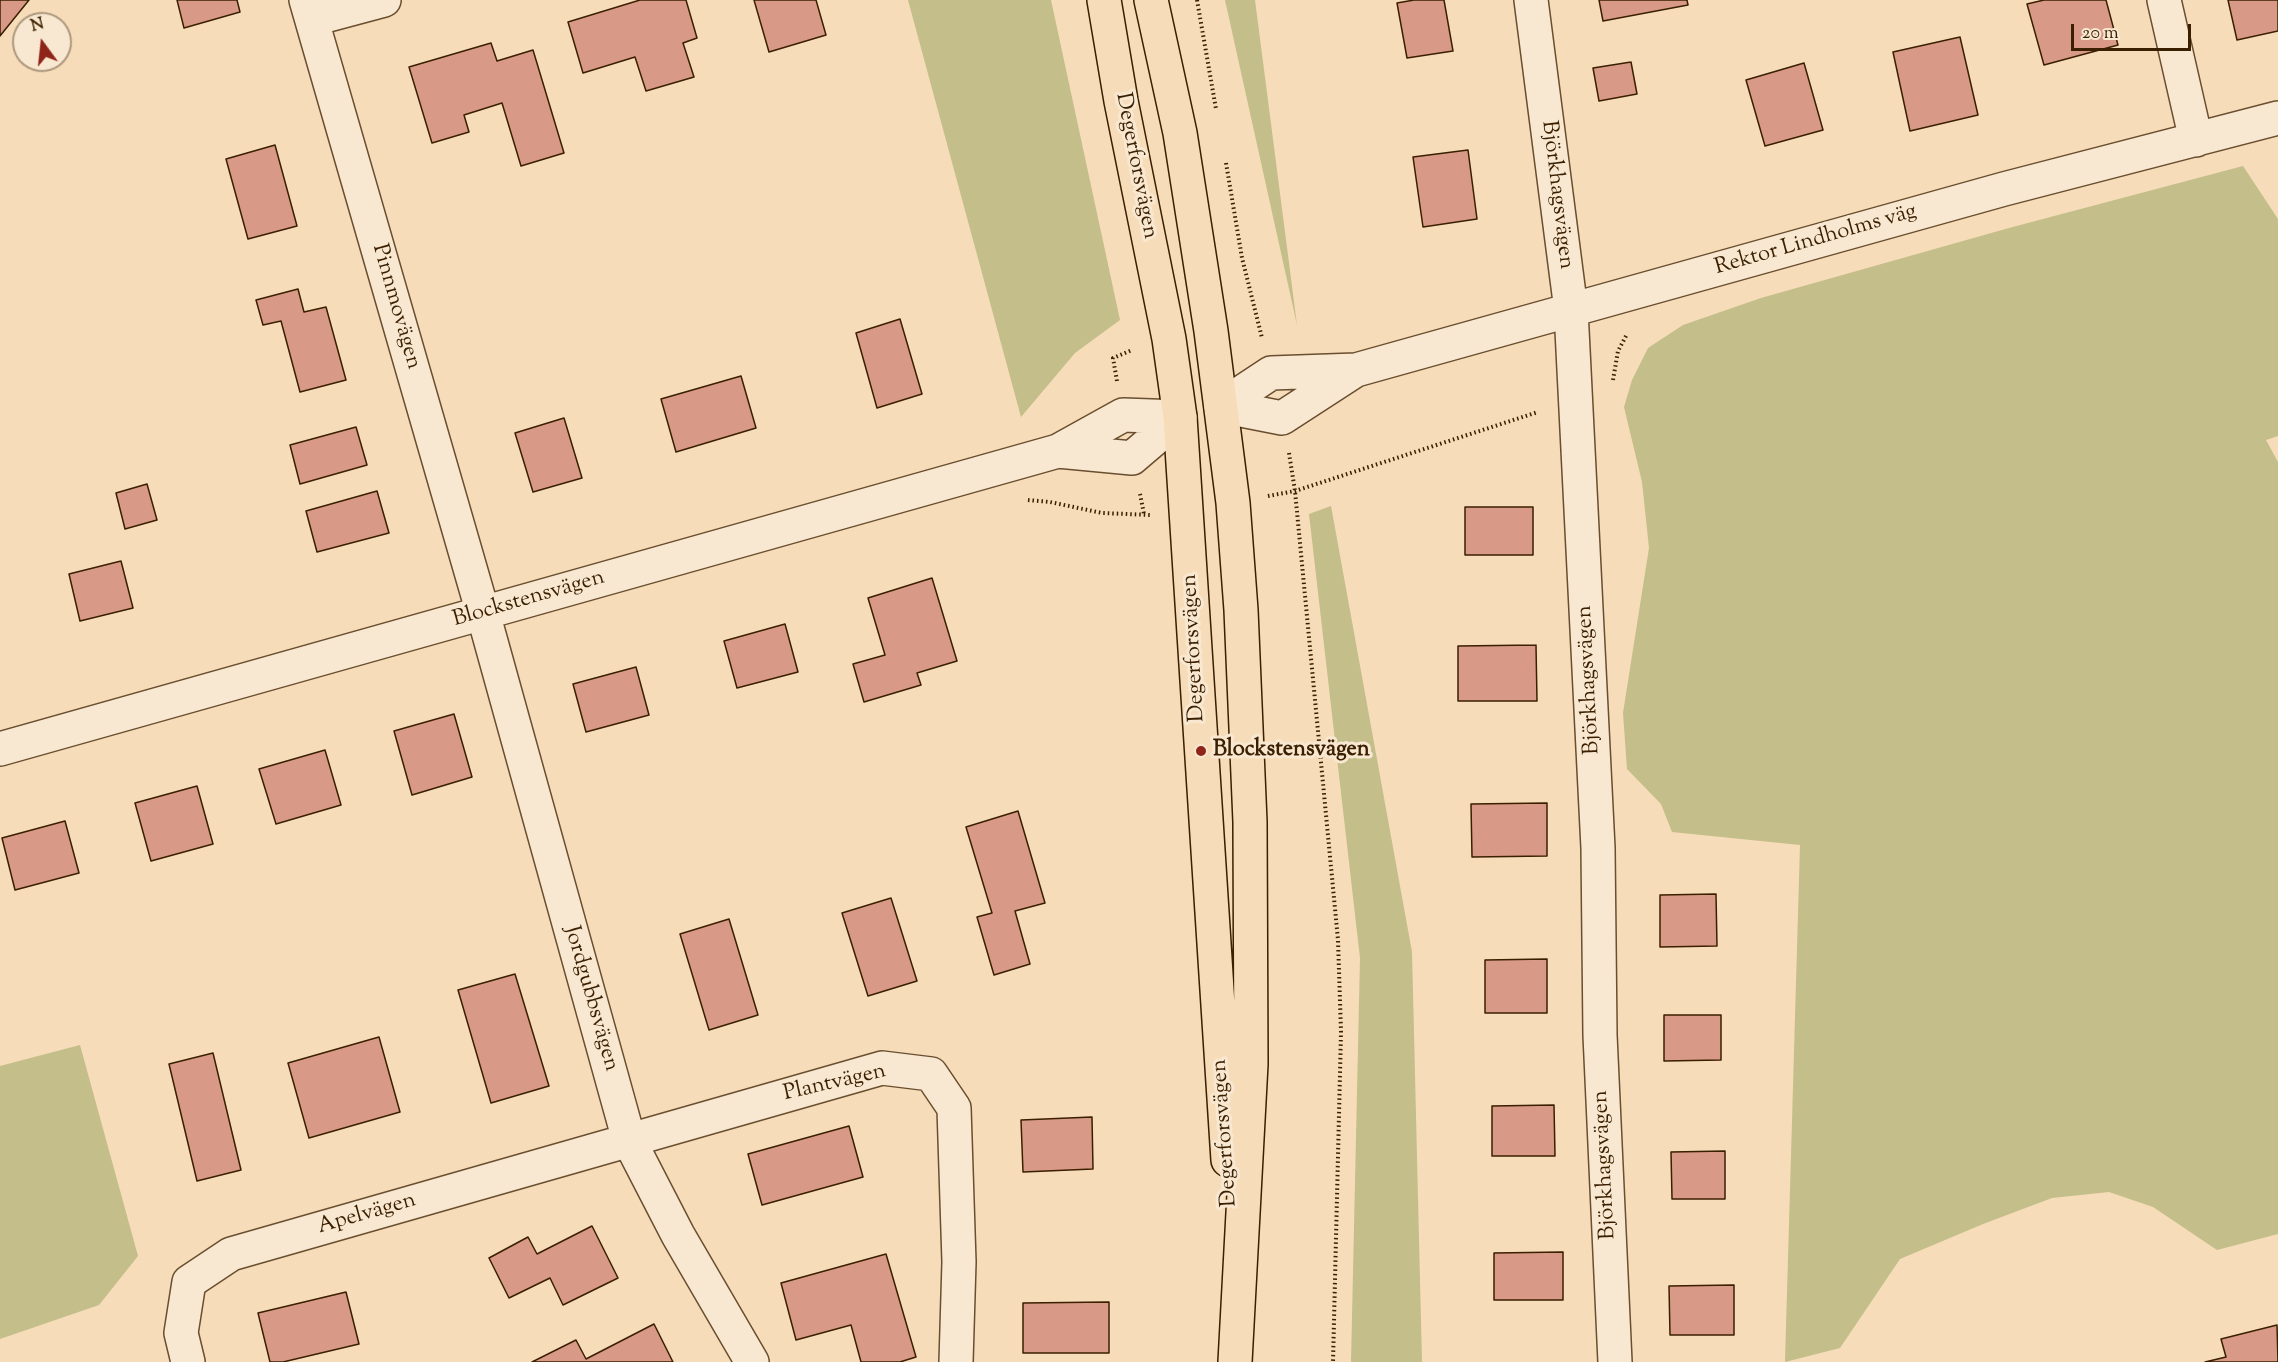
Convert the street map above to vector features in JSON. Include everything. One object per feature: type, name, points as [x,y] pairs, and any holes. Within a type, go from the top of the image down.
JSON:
[{"type":"main road","name":"Degerforsvägen","points":[[1104,0],[1121,101],[1169,339],[1180,417],[1188,510],[1214,970],[1238,1301]]},
{"type":"main road","name":"Degerforsvägen","points":[[1151,0],[1180,133],[1221,406],[1233,503],[1241,610],[1250,822],[1251,1064],[1235,1362]]},
{"type":"main road","points":[[1180,417],[1221,406]]},
{"type":"street","points":[[310,10],[384,0]]},
{"type":"street","name":"Björkhagsvägen","points":[[1531,0],[1571,310],[1598,848],[1600,1035],[1615,1362]]},
{"type":"street","points":[[2164,0],[2196,140]]},
{"type":"street","name":"Pinnmovägen","points":[[310,10],[483,613]]},
{"type":"street","name":"Rektor Lindholms väg","points":[[1221,406],[1271,373],[1356,370],[2004,189],[2278,118]]},
{"type":"street","name":"Rektor Lindholms väg","points":[[1221,406],[1282,418],[1356,370]]},
{"type":"street","name":"Blockstensvägen","points":[[0,748],[1058,452],[1123,415],[1180,417]]},
{"type":"street","name":"Jordgubbsvägen","points":[[483,613],[629,1140],[678,1235],[752,1362]]},
{"type":"street","name":"Plantvägen","points":[[629,1140],[882,1068],[931,1074],[954,1108],[959,1262],[956,1362]]},
{"type":"street","name":"Apelvägen","points":[[188,1362],[181,1333],[189,1282],[231,1254],[629,1140]]},
{"type":"path","points":[[1197,0],[1217,117]]},
{"type":"path","points":[[1224,153],[1242,258],[1259,322]]},
{"type":"path","points":[[1295,491],[1576,399]]},
{"type":"path","points":[[1287,445],[1295,491],[1338,940],[1341,1032],[1333,1362]]},
{"type":"shaded area","points":[[908,0],[1051,0],[1120,320],[1075,353],[1021,417]]},
{"type":"shaded area","points":[[1225,0],[1255,0],[1297,325]]},
{"type":"shaded area","points":[[2243,166],[2278,219],[2278,436],[2266,440],[2278,462],[2278,1234],[2217,1250],[2153,1207],[2109,1192],[2052,1198],[1900,1259],[1840,1348],[1785,1362],[1800,845],[1672,832],[1661,804],[1627,769],[1623,713],[1649,548],[1642,482],[1624,407],[1632,380],[1648,348],[1683,325],[1761,298],[2009,228]]},
{"type":"shaded area","points":[[1331,506],[1412,952],[1422,1362],[1351,1362],[1360,958],[1309,514]]},
{"type":"shaded area","points":[[80,1045],[138,1256],[99,1305],[0,1339],[0,1066]]},
{"type":"building","points":[[0,0],[29,0],[19,12],[12,12],[12,21],[0,36]]},
{"type":"building","points":[[177,0],[237,0],[240,12],[184,28]]},
{"type":"building","points":[[640,0],[686,0],[697,38],[683,43],[694,77],[646,91],[635,57],[583,73],[568,22]]},
{"type":"building","points":[[754,0],[816,0],[826,35],[769,52]]},
{"type":"building","points":[[1414,0],[1444,0],[1453,51],[1407,58],[1397,3]]},
{"type":"building","points":[[1599,0],[1687,0],[1688,5],[1603,21]]},
{"type":"building","points":[[2044,0],[2106,0],[2118,45],[2044,65],[2027,4]]},
{"type":"building","points":[[2228,0],[2278,0],[2278,31],[2237,40]]},
{"type":"building","points":[[1960,37],[1978,115],[1910,131],[1893,52]]},
{"type":"building","points":[[491,43],[497,61],[533,50],[564,153],[521,166],[502,103],[464,115],[469,132],[432,143],[409,67]]},
{"type":"building","points":[[1631,62],[1637,94],[1599,101],[1593,68]]},
{"type":"building","points":[[1804,63],[1823,130],[1765,146],[1746,80]]},
{"type":"building","points":[[275,145],[297,226],[248,239],[226,159]]},
{"type":"building","points":[[1468,150],[1477,219],[1423,227],[1413,157]]},
{"type":"building","points":[[298,289],[304,312],[326,307],[346,380],[300,392],[281,321],[263,325],[256,300]]},
{"type":"building","points":[[900,319],[922,394],[877,408],[856,333]]},
{"type":"building","points":[[741,376],[756,428],[676,452],[661,399]]},
{"type":"building","points":[[564,418],[582,478],[533,492],[515,433]]},
{"type":"building","points":[[356,427],[367,465],[300,484],[290,445]]},
{"type":"building","points":[[147,484],[157,520],[125,529],[116,493]]},
{"type":"building","points":[[377,491],[389,533],[317,552],[306,511]]},
{"type":"building","points":[[1465,507],[1533,507],[1533,555],[1465,555]]},
{"type":"building","points":[[121,561],[133,608],[80,621],[69,574]]},
{"type":"building","points":[[932,578],[957,661],[917,673],[921,685],[864,702],[853,664],[885,655],[868,598]]},
{"type":"building","points":[[785,624],[798,672],[737,688],[724,641]]},
{"type":"building","points":[[1536,645],[1537,701],[1458,701],[1458,646]]},
{"type":"building","points":[[636,667],[649,715],[586,732],[573,684]]},
{"type":"building","points":[[454,714],[472,777],[412,795],[394,731]]},
{"type":"building","points":[[325,750],[341,805],[276,824],[259,769]]},
{"type":"building","points":[[197,786],[213,844],[151,861],[135,803]]},
{"type":"building","points":[[1547,803],[1547,856],[1472,857],[1471,804]]},
{"type":"building","points":[[1018,811],[1045,903],[1015,911],[1030,964],[994,975],[977,917],[992,913],[966,827]]},
{"type":"building","points":[[65,821],[79,873],[15,890],[2,838]]},
{"type":"building","points":[[1716,894],[1717,946],[1660,947],[1660,895]]},
{"type":"building","points":[[891,898],[917,981],[868,996],[842,913]]},
{"type":"building","points":[[729,919],[758,1015],[709,1030],[680,934]]},
{"type":"building","points":[[1547,959],[1547,1013],[1485,1013],[1485,960]]},
{"type":"building","points":[[515,974],[549,1086],[491,1103],[458,990]]},
{"type":"building","points":[[1664,1015],[1721,1015],[1721,1060],[1664,1061]]},
{"type":"building","points":[[379,1037],[400,1112],[309,1138],[288,1063]]},
{"type":"building","points":[[213,1053],[241,1170],[197,1181],[169,1064]]},
{"type":"building","points":[[1554,1105],[1555,1156],[1492,1156],[1492,1106]]},
{"type":"building","points":[[1092,1117],[1093,1169],[1023,1172],[1021,1120]]},
{"type":"building","points":[[849,1126],[863,1177],[762,1205],[748,1154]]},
{"type":"building","points":[[1725,1151],[1725,1199],[1672,1199],[1671,1152]]},
{"type":"building","points":[[592,1226],[618,1278],[563,1305],[550,1278],[509,1298],[489,1258],[528,1237],[537,1254]]},
{"type":"building","points":[[1563,1252],[1563,1300],[1494,1300],[1494,1253]]},
{"type":"building","points":[[886,1254],[916,1357],[900,1362],[861,1362],[851,1325],[796,1340],[781,1283]]},
{"type":"building","points":[[1734,1285],[1734,1335],[1670,1335],[1669,1286]]},
{"type":"building","points":[[346,1292],[359,1344],[283,1362],[270,1362],[258,1313]]},
{"type":"building","points":[[1109,1302],[1109,1353],[1023,1353],[1023,1303]]},
{"type":"building","points":[[654,1324],[673,1362],[532,1362],[576,1340],[586,1359]]},
{"type":"building","points":[[2277,1325],[2278,1362],[2205,1362],[2226,1357],[2221,1339]]},
{"type":"place","name":"Blockstensvägen","points":[[1201,751]]}]
